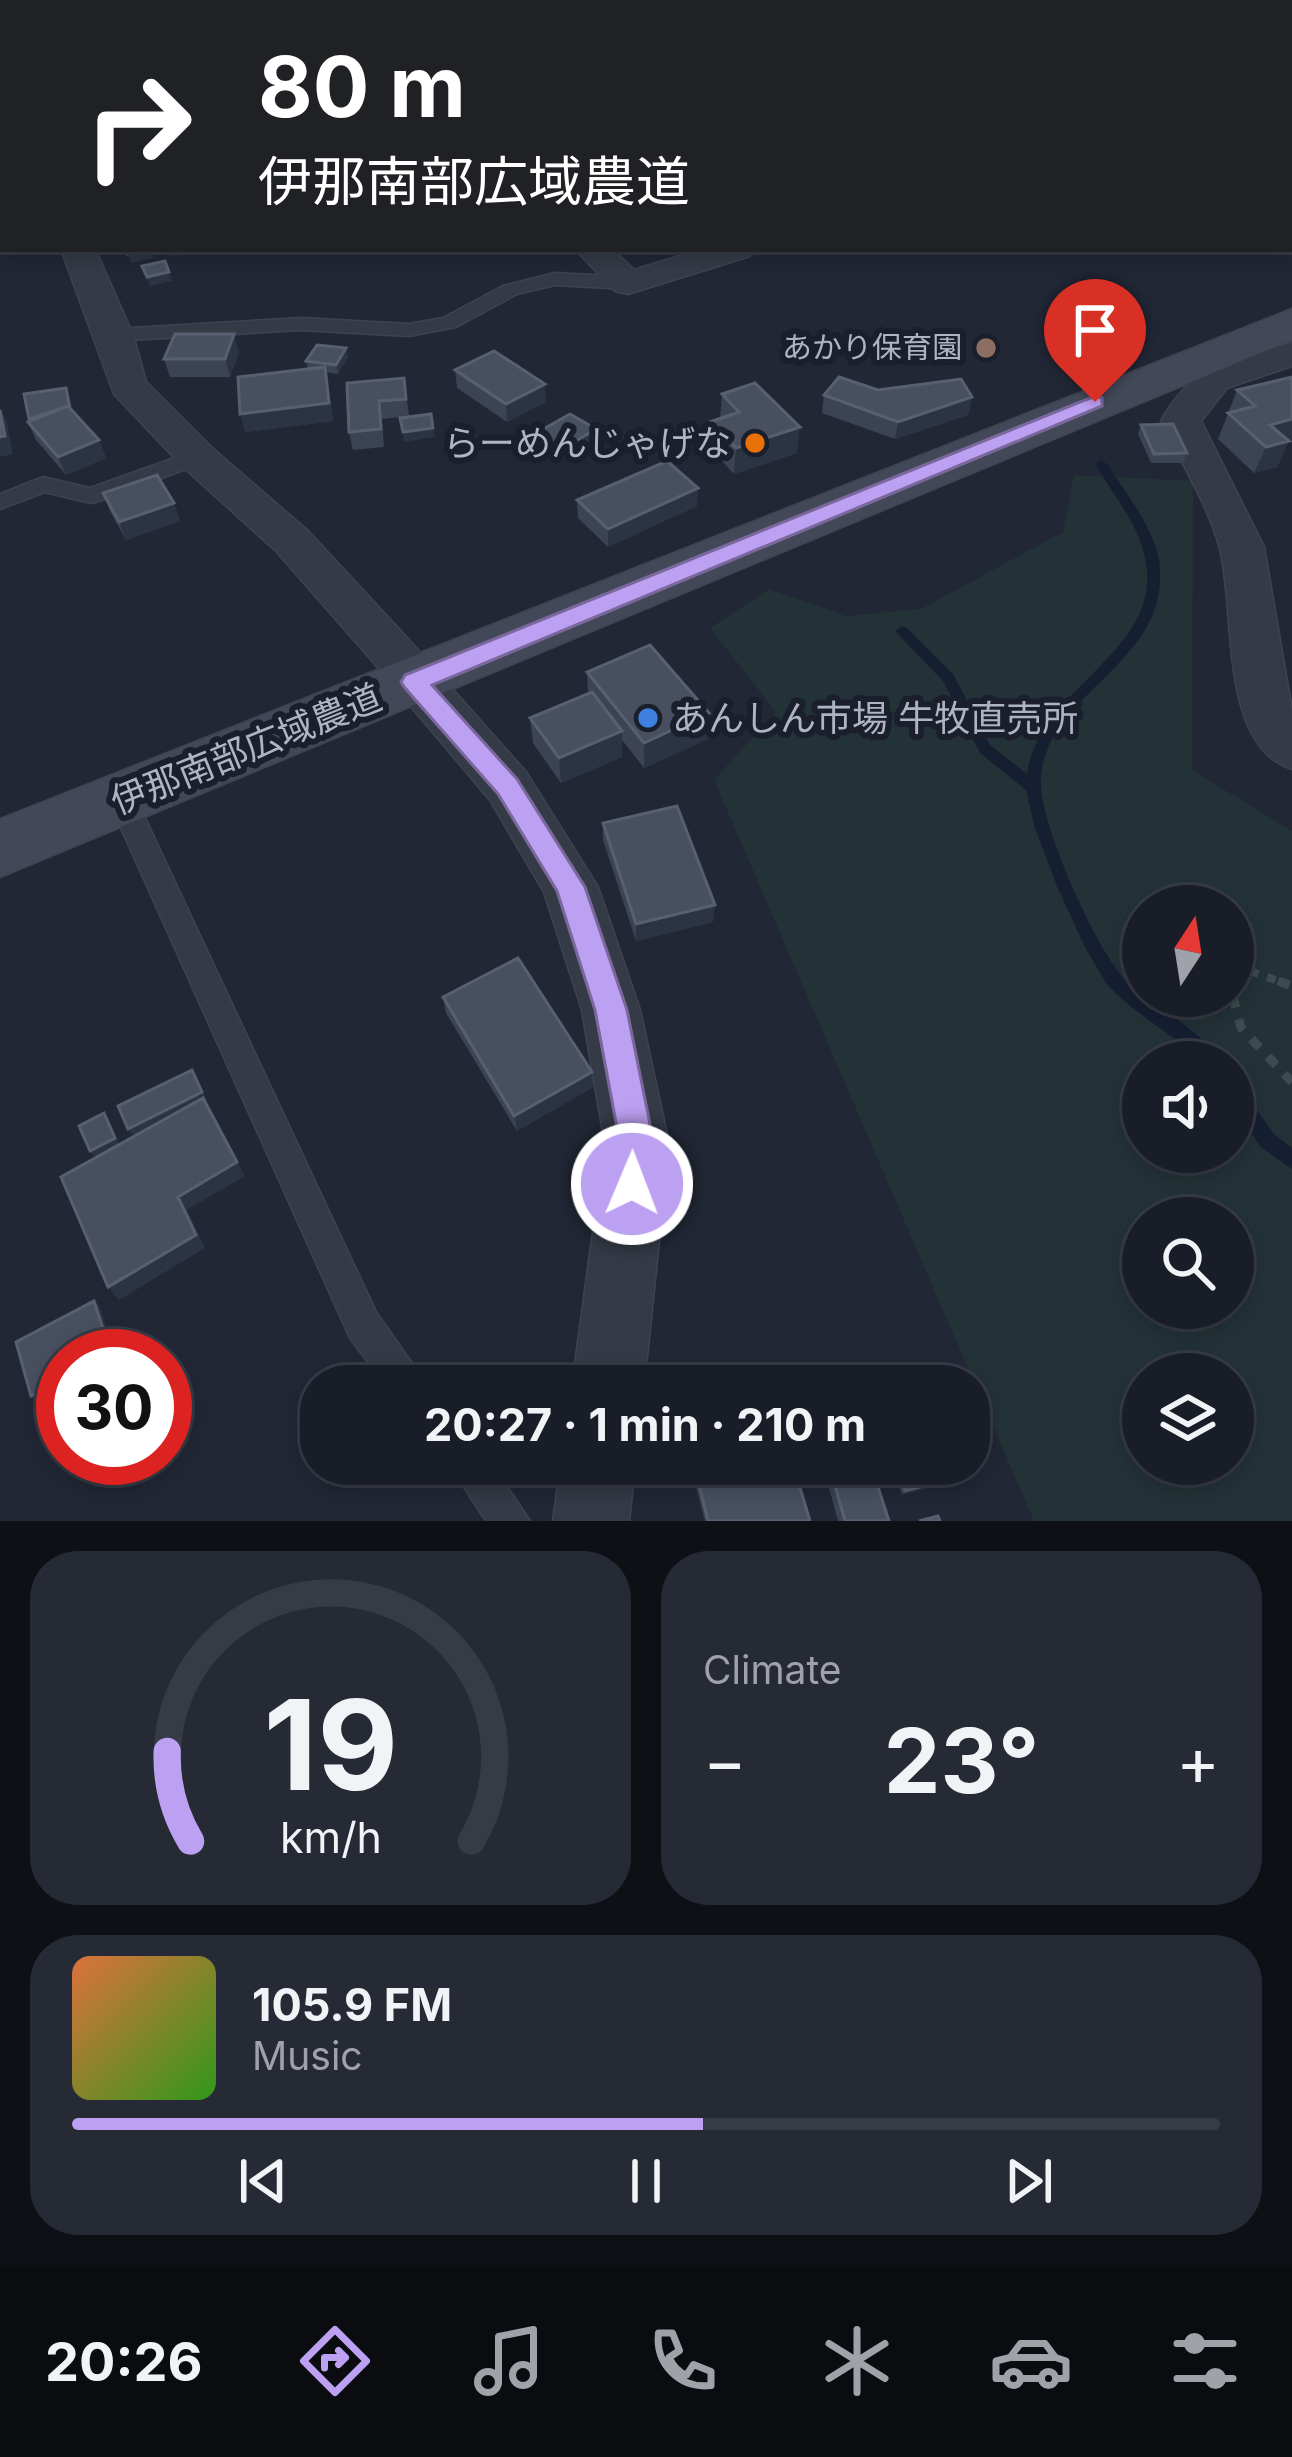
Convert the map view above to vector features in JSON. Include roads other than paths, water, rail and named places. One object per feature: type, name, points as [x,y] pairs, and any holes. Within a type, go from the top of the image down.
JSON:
[{"type":"street","points":[[79,252],[114,335],[128,386],[197,457],[292,542],[508,786],[570,887],[611,1010],[637,1144],[611,1365]]},
{"type":"street","points":[[595,252],[628,283],[728,252]]},
{"type":"street","name":"伊那南部広域農道","points":[[0,849],[1292,323]]},
{"type":"street","points":[[1292,355],[1222,373],[1193,394],[1181,421],[1242,547],[1265,711],[1292,750]]},
{"type":"street","points":[[591,1521],[595,1485]]},
{"type":"lane","points":[[114,335],[301,324],[409,330],[449,323],[510,290],[555,279],[628,283]]},
{"type":"lane","points":[[0,502],[43,484],[91,496],[197,457]]},
{"type":"lane","points":[[122,799],[363,1325],[393,1365]]},
{"type":"lane","points":[[483,1485],[510,1521]]},
{"type":"waterway","points":[[1101,464],[1150,549],[1153,596],[1141,627],[1121,653],[1052,727],[1037,754],[1033,786],[1065,886],[1103,965],[1137,1001],[1191,1041]]},
{"type":"waterway","points":[[902,631],[948,678],[985,749],[1032,786]]},
{"type":"waterway","points":[[1254,1121],[1268,1141],[1292,1160]]},
{"type":"place","name":"あかり保育園","points":[[986,348]]},
{"type":"place","name":"らーめんじゃげな","points":[[755,443]]},
{"type":"place","name":"あんしん市場 牛牧直売所","points":[[648,718]]}]
